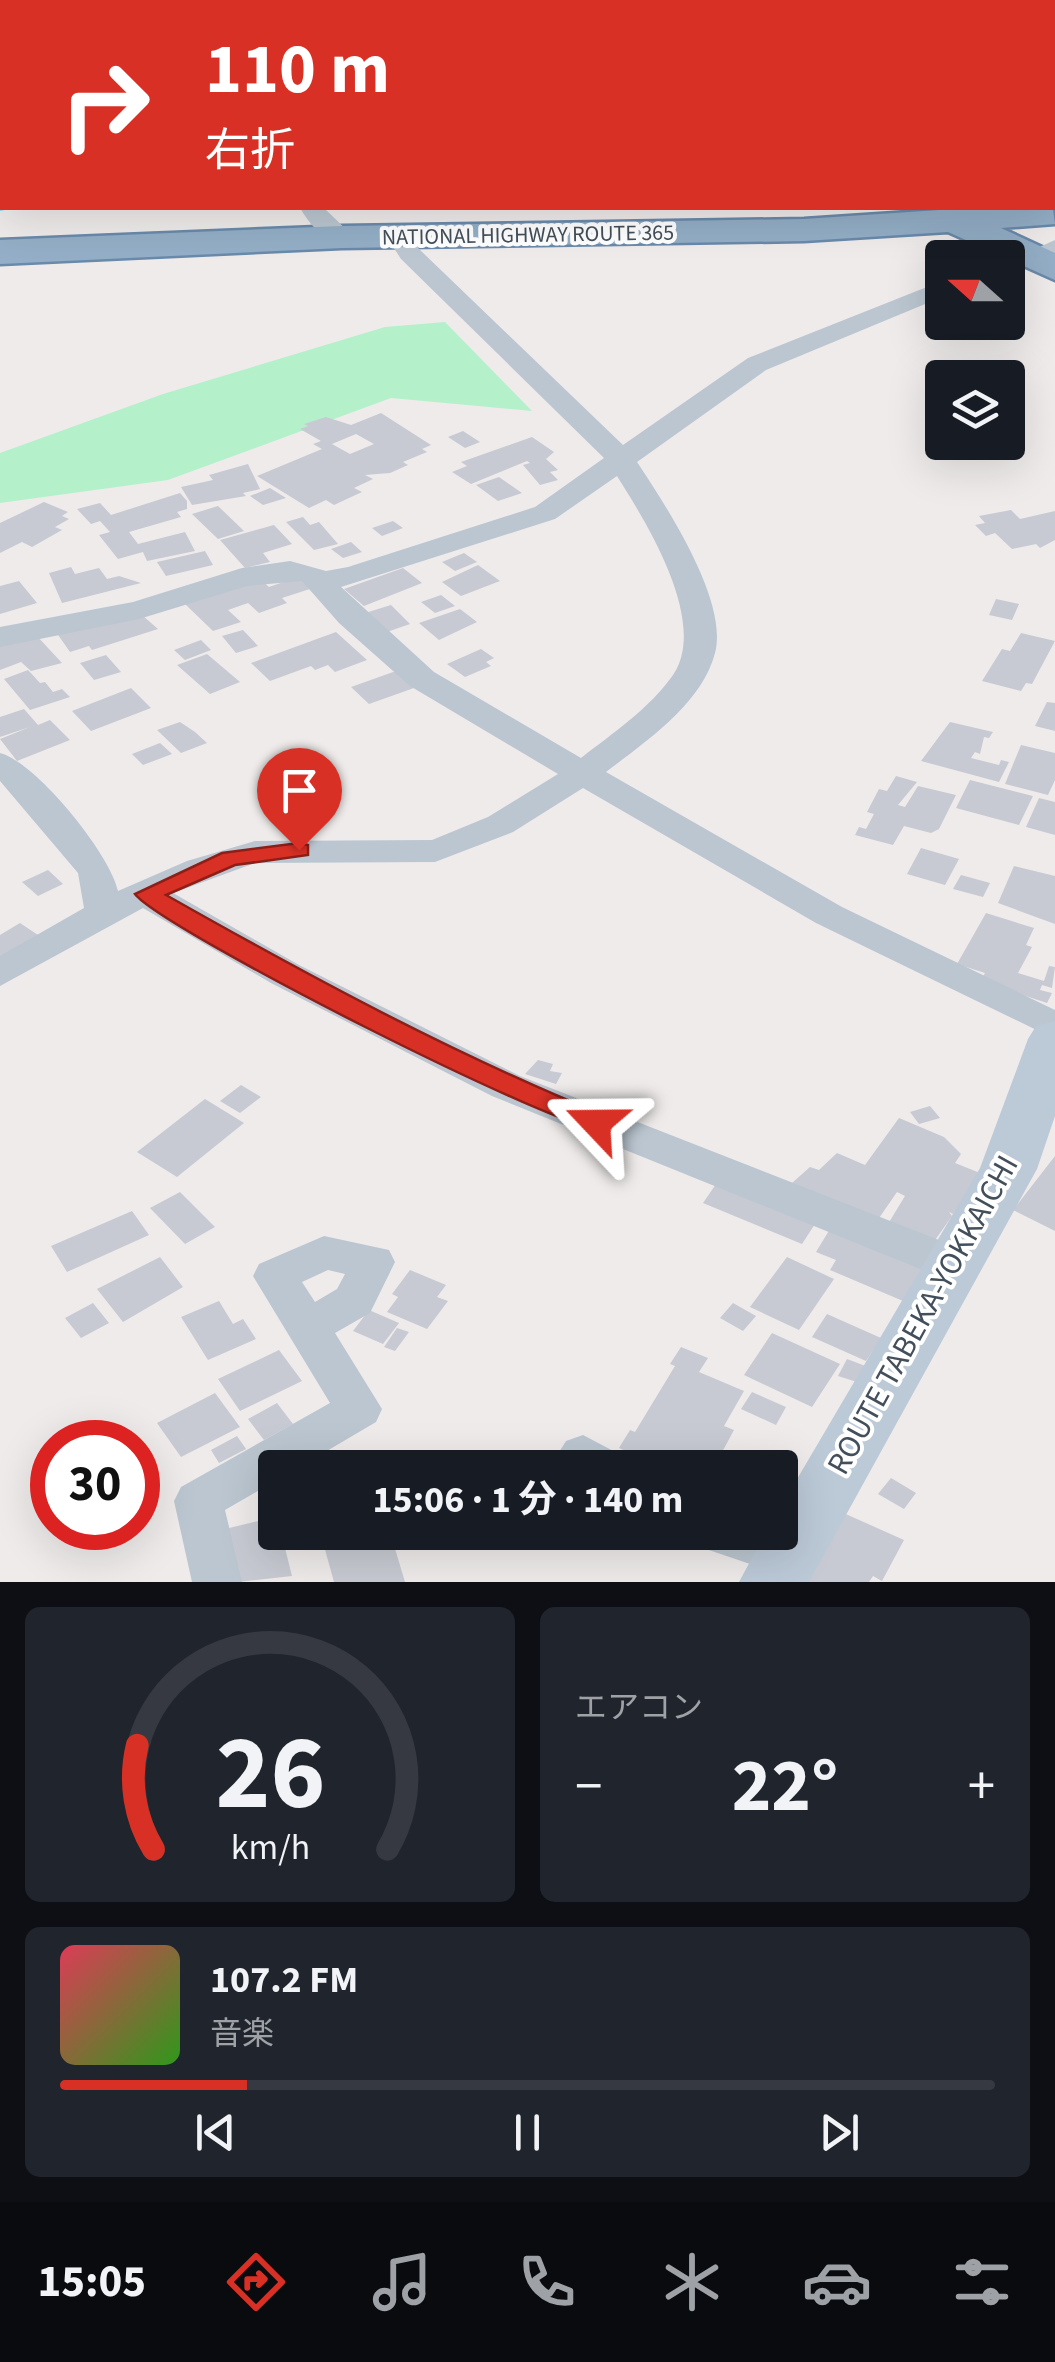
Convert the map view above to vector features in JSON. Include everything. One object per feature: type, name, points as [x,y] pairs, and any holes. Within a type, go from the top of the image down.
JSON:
[{"type":"highway","name":"NATIONAL HIGHWAY ROUTE 365","points":[[0,252],[339,234],[804,230],[942,214],[1053,244]]},
{"type":"highway","points":[[942,214],[1053,244]]},
{"type":"main road","name":"ROUTE TABEKA-YOKKAICHI","points":[[781,1569],[1008,1170],[1055,1039]]},
{"type":"street","points":[[313,210],[320,221],[339,234]]},
{"type":"street","points":[[0,974],[104,912],[250,854],[419,853],[457,846],[522,814],[582,771],[686,684],[700,646],[690,592],[644,493],[619,457],[410,254],[398,236]]},
{"type":"street","points":[[321,581],[532,519],[757,364],[925,295]]},
{"type":"street","points":[[0,637],[157,606],[242,578],[290,570],[312,574],[350,616],[422,679],[829,916],[1055,1026]]},
{"type":"street","points":[[0,764],[30,790],[96,871],[104,912]]},
{"type":"street","points":[[147,894],[285,974],[506,1086],[956,1265]]},
{"type":"street","points":[[217,1582],[198,1501],[359,1409],[308,1328]]},
{"type":"street","points":[[748,1550],[781,1569]]},
{"type":"green space","points":[[445,322],[532,411],[391,398],[168,480],[0,503],[0,453],[163,394],[385,327]]},
{"type":"building","points":[[381,413],[431,445],[422,449],[427,452],[403,462],[408,465],[390,473],[365,475],[373,479],[354,488],[362,492],[334,505],[326,500],[309,508],[257,476],[322,449],[313,444],[321,441],[300,429],[308,426],[304,424],[326,417],[351,425]],"holes":[[[356,434],[374,444],[350,454],[332,444]]]},
{"type":"building","points":[[463,431],[480,442],[465,448],[448,437]]},
{"type":"building","points":[[532,437],[554,452],[546,459],[558,470],[550,472],[558,480],[540,485],[523,465],[530,463],[527,461],[471,484],[452,472],[467,466],[461,462]]},
{"type":"building","points":[[248,464],[260,489],[243,493],[246,496],[192,505],[181,487],[213,480],[209,475]]},
{"type":"building","points":[[499,477],[522,493],[498,501],[476,485]]},
{"type":"building","points":[[270,488],[286,498],[263,505],[250,496]]},
{"type":"building","points":[[180,493],[187,501],[187,509],[177,512],[181,517],[129,532],[138,544],[185,532],[195,551],[147,561],[143,552],[118,559],[99,535],[110,532],[100,521],[91,524],[77,509],[100,503],[111,515]]},
{"type":"building","points":[[44,502],[68,512],[62,516],[69,519],[55,527],[62,530],[32,547],[22,542],[0,553],[0,523]]},
{"type":"building","points":[[218,506],[244,531],[218,539],[192,514]]},
{"type":"building","points":[[1011,510],[1020,519],[1055,511],[1055,540],[1040,548],[1036,544],[1012,549],[995,533],[986,536],[975,525],[985,523],[979,516]]},
{"type":"building","points":[[303,517],[310,525],[319,522],[338,544],[314,550],[286,522]]},
{"type":"building","points":[[393,521],[403,528],[382,536],[372,528]]},
{"type":"building","points":[[274,525],[292,544],[263,553],[270,562],[245,568],[220,540]]},
{"type":"building","points":[[351,542],[362,552],[343,558],[331,549]]},
{"type":"building","points":[[205,551],[213,565],[166,576],[157,562]]},
{"type":"building","points":[[464,553],[477,562],[455,571],[442,562]]},
{"type":"building","points":[[478,565],[500,581],[461,596],[442,582]]},
{"type":"building","points":[[71,567],[75,574],[99,568],[107,579],[119,576],[141,583],[62,603],[49,573]]},
{"type":"building","points":[[403,568],[422,583],[364,606],[344,589]]},
{"type":"building","points":[[301,576],[313,588],[282,598],[287,603],[259,613],[248,603],[228,610],[241,622],[213,631],[185,604],[260,579],[269,587]]},
{"type":"building","points":[[19,581],[37,603],[0,614],[0,586]]},
{"type":"building","points":[[441,595],[455,606],[435,613],[421,602]]},
{"type":"building","points":[[996,599],[1019,604],[1012,620],[989,615]]},
{"type":"building","points":[[391,605],[410,624],[384,633],[365,613]]},
{"type":"building","points":[[460,609],[477,622],[439,640],[419,623]]},
{"type":"building","points":[[143,616],[158,629],[92,650],[89,646],[70,652],[56,632]]},
{"type":"building","points":[[243,630],[258,646],[236,653],[222,636]]},
{"type":"building","points":[[336,632],[367,660],[335,672],[328,665],[315,670],[311,666],[270,681],[251,663]]},
{"type":"building","points":[[1021,633],[1055,641],[1032,684],[1026,683],[1021,691],[982,681],[1002,649],[1010,651]]},
{"type":"building","points":[[36,635],[62,663],[31,671],[21,662],[0,670],[0,641]]},
{"type":"building","points":[[201,640],[211,650],[185,660],[174,650]]},
{"type":"building","points":[[481,649],[494,658],[486,662],[491,666],[465,677],[447,664]]},
{"type":"building","points":[[207,654],[240,682],[210,694],[177,665]]},
{"type":"building","points":[[106,655],[121,672],[94,680],[80,663]]},
{"type":"building","points":[[28,670],[53,692],[62,689],[70,697],[30,710],[4,679]]},
{"type":"building","points":[[396,671],[414,688],[369,704],[351,687]]},
{"type":"building","points":[[131,688],[151,708],[91,731],[72,711]]},
{"type":"building","points":[[1047,702],[1055,703],[1055,731],[1035,726]]},
{"type":"building","points":[[24,709],[38,725],[50,720],[70,740],[17,761],[0,739],[30,727],[0,737],[0,717]]},
{"type":"building","points":[[180,722],[207,743],[181,753],[157,730]]},
{"type":"building","points":[[950,722],[993,732],[989,738],[984,737],[980,754],[975,752],[971,758],[999,765],[1001,760],[1009,762],[999,782],[921,761]]},
{"type":"building","points":[[160,743],[172,754],[143,765],[132,754]]},
{"type":"building","points":[[1021,745],[1055,753],[1055,780],[1048,795],[1005,784]]},
{"type":"building","points":[[896,776],[917,782],[898,805],[905,807],[918,786],[956,795],[939,829],[931,833],[904,826],[893,845],[855,835],[859,827],[866,829],[874,814],[867,812],[879,789],[887,791]]},
{"type":"building","points":[[970,780],[1033,796],[1019,825],[956,808]]},
{"type":"building","points":[[1039,798],[1055,802],[1055,835],[1026,827]]},
{"type":"building","points":[[921,848],[959,859],[945,885],[907,874]]},
{"type":"building","points":[[1014,866],[1055,876],[1055,924],[998,903]]},
{"type":"building","points":[[48,870],[63,884],[38,896],[22,882]]},
{"type":"building","points":[[961,875],[990,883],[983,897],[953,889]]},
{"type":"building","points":[[986,913],[1034,928],[1026,945],[1032,947],[1018,973],[1044,981],[1049,966],[1055,967],[1052,988],[1042,985],[1040,990],[1052,993],[1047,1003],[980,981],[985,973],[957,964]]},
{"type":"building","points":[[20,923],[38,935],[4,959],[0,956],[0,935]]},
{"type":"building","points":[[538,1060],[553,1064],[550,1071],[562,1073],[556,1084],[525,1074]]},
{"type":"building","points":[[241,1085],[261,1097],[240,1113],[220,1101]]},
{"type":"building","points":[[205,1099],[244,1123],[177,1177],[137,1152]]},
{"type":"building","points":[[930,1106],[940,1118],[919,1124],[910,1112]]},
{"type":"building","points":[[899,1118],[944,1137],[961,1154],[955,1163],[980,1173],[953,1214],[949,1212],[952,1216],[933,1243],[888,1224],[905,1196],[897,1192],[877,1221],[792,1183],[810,1167],[819,1170],[837,1153],[865,1165]]},
{"type":"building","points":[[1055,1156],[1055,1231],[1013,1210]]},
{"type":"building","points":[[716,1184],[815,1224],[802,1244],[703,1203]]},
{"type":"building","points":[[180,1192],[215,1227],[185,1244],[150,1208]]},
{"type":"building","points":[[132,1211],[149,1235],[67,1272],[51,1246]]},
{"type":"building","points":[[830,1229],[922,1267],[903,1301],[830,1270],[836,1260],[816,1252]]},
{"type":"building","points":[[160,1257],[183,1287],[123,1322],[97,1289]]},
{"type":"building","points":[[787,1257],[834,1279],[799,1330],[750,1307]]},
{"type":"building","points":[[410,1270],[446,1285],[437,1297],[448,1301],[427,1329],[387,1312],[398,1297],[392,1294]]},
{"type":"building","points":[[219,1301],[233,1324],[243,1319],[256,1339],[208,1360],[181,1317]]},
{"type":"building","points":[[93,1303],[109,1323],[81,1338],[65,1318]]},
{"type":"building","points":[[733,1303],[756,1316],[743,1331],[720,1318]]},
{"type":"building","points":[[369,1310],[399,1323],[383,1344],[353,1331]]},
{"type":"building","points":[[827,1314],[881,1338],[866,1361],[812,1337]]},
{"type":"building","points":[[397,1328],[409,1332],[395,1351],[384,1347]]},
{"type":"building","points":[[772,1333],[840,1364],[812,1407],[744,1375]]},
{"type":"building","points":[[681,1347],[708,1358],[699,1372],[744,1391],[724,1426],[734,1430],[723,1450],[619,1448],[630,1430],[635,1432],[675,1366],[670,1364]]},
{"type":"building","points":[[279,1350],[302,1381],[240,1411],[218,1379]]},
{"type":"building","points":[[847,1359],[868,1367],[860,1383],[838,1376]]},
{"type":"building","points":[[752,1392],[786,1407],[776,1425],[741,1409]]},
{"type":"building","points":[[215,1393],[240,1427],[181,1457],[160,1421]]},
{"type":"building","points":[[277,1403],[293,1424],[264,1440],[248,1419]]},
{"type":"building","points":[[237,1436],[246,1449],[219,1463],[211,1450]]},
{"type":"building","points":[[891,1478],[916,1493],[904,1509],[878,1494]]},
{"type":"building","points":[[839,1511],[904,1540],[882,1581],[873,1576],[869,1582],[799,1582]]},
{"type":"building","points":[[258,1521],[258,1550],[286,1550],[292,1576],[238,1582],[225,1529]]},
{"type":"building","points":[[325,1550],[395,1550],[405,1582],[334,1582]]},
{"type":"route","points":[[299,850],[230,858],[147,894],[285,974],[506,1086],[596,1123]]}]
